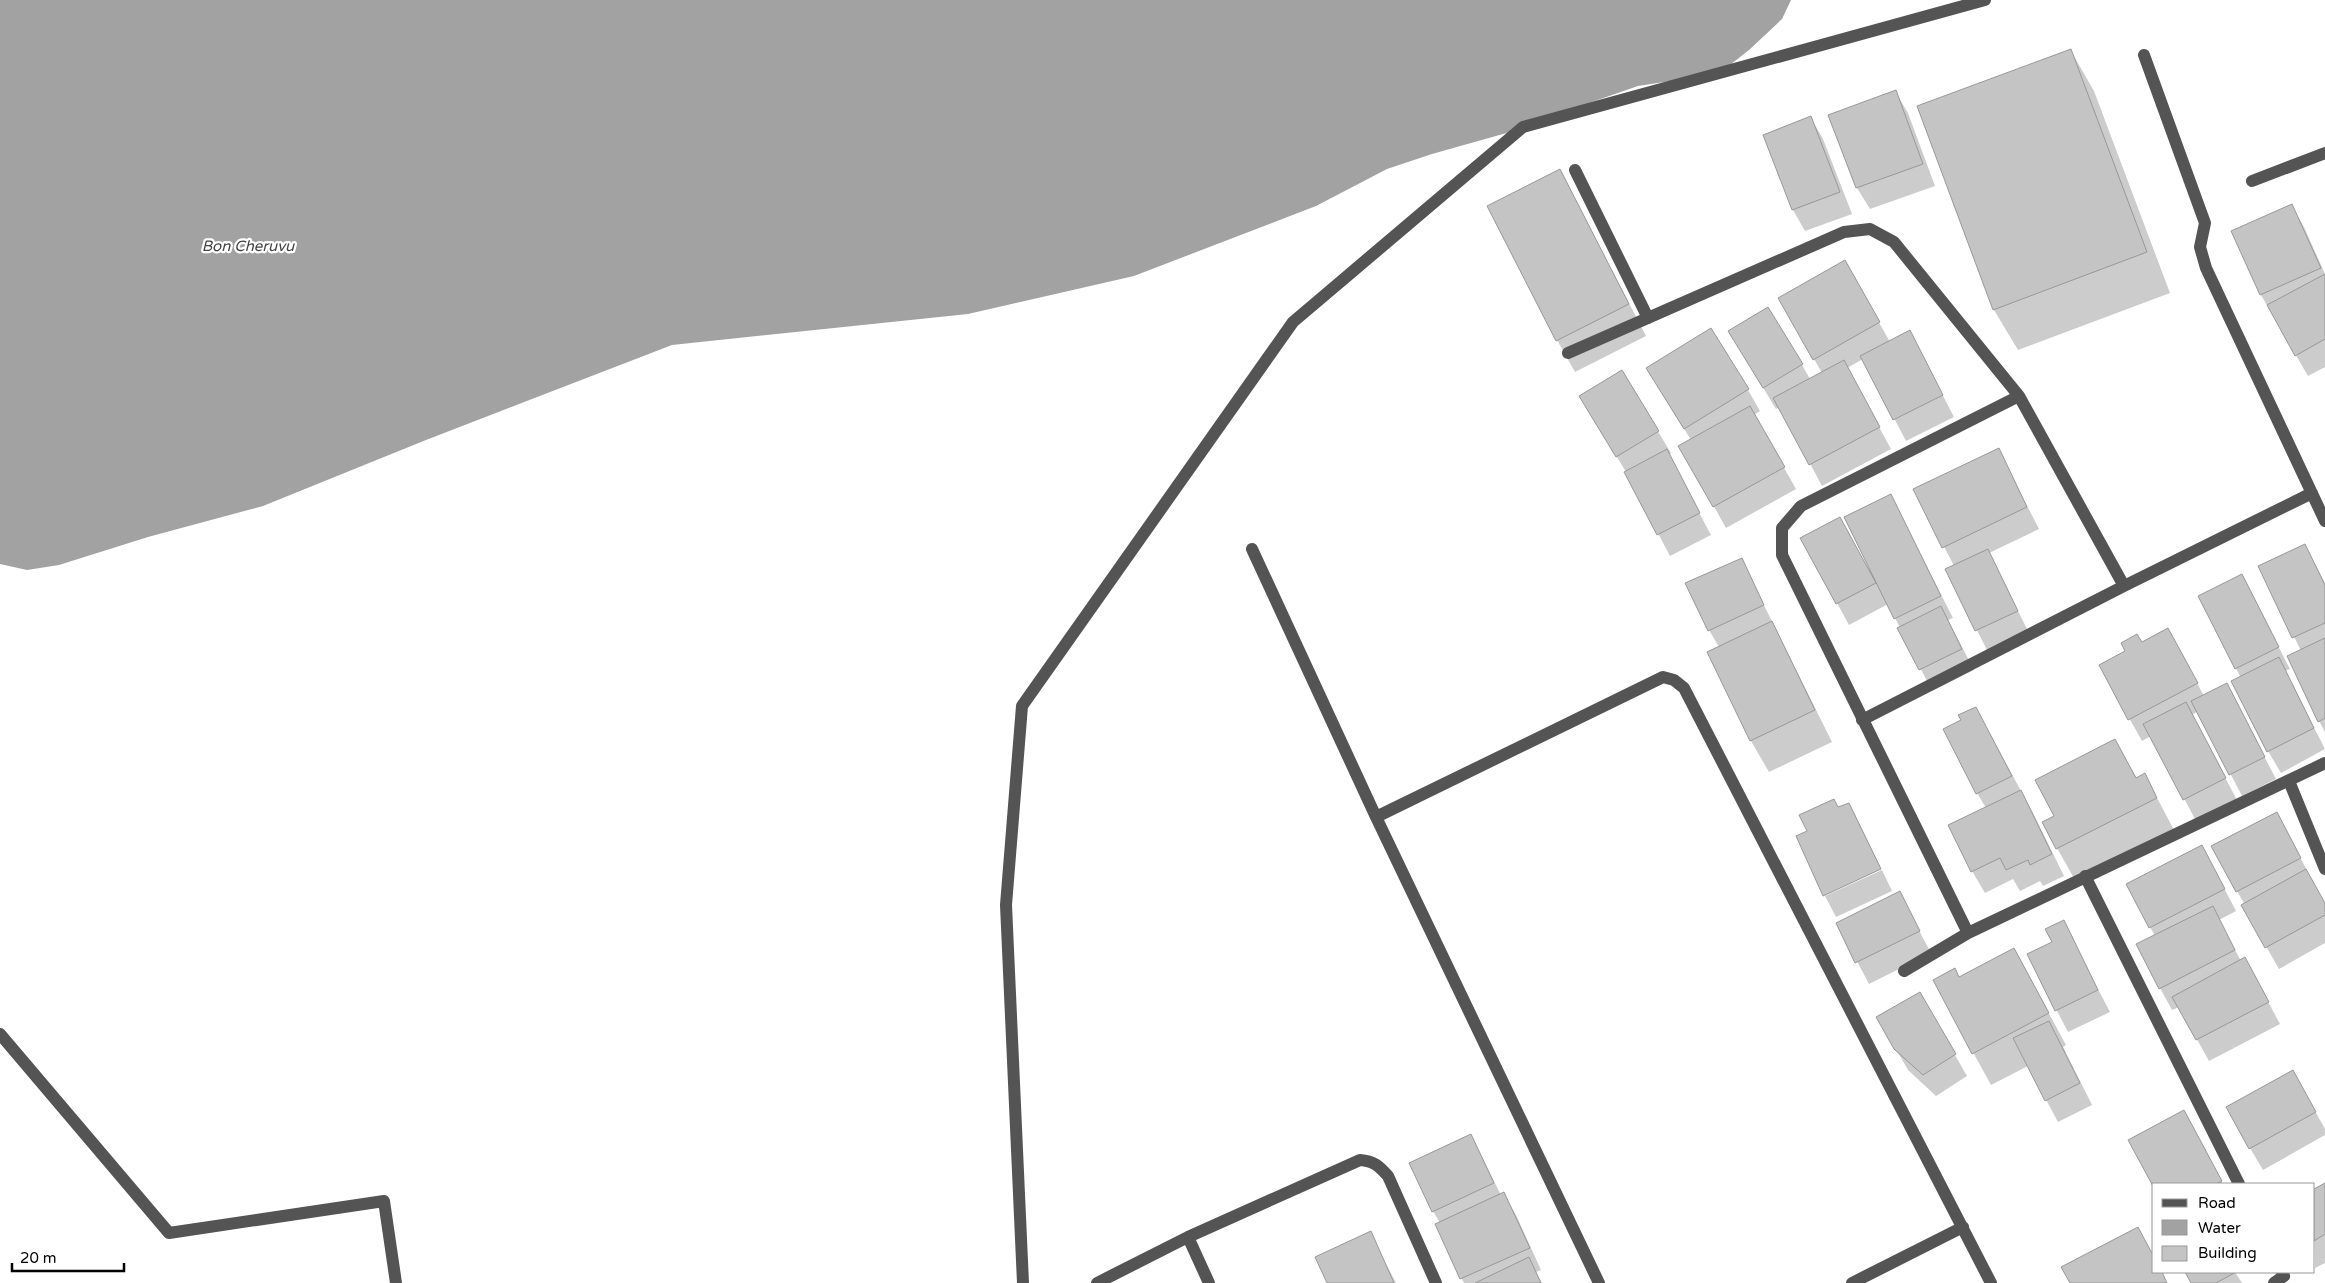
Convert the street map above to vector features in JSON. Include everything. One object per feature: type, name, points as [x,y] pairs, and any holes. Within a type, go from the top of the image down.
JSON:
[{"type":"street","points":[[1024,1283],[1006,905],[1022,706],[1293,322],[1523,127],[1986,0]]},
{"type":"street","points":[[2144,55],[2204,223],[2200,247],[2206,268],[2325,521]]},
{"type":"street","points":[[2252,181],[2325,153]]},
{"type":"street","points":[[1575,170],[1648,318]]},
{"type":"street","points":[[1568,353],[1844,232],[1870,230],[1894,242],[2019,396],[2124,586]]},
{"type":"street","points":[[1968,933],[1782,555],[1782,528],[1801,506],[2019,396]]},
{"type":"street","points":[[1862,720],[2124,586],[2312,494]]},
{"type":"street","points":[[1252,549],[1376,817],[1599,1283]]},
{"type":"street","points":[[1376,817],[1663,677],[1674,680],[1684,688],[1991,1283]]},
{"type":"street","points":[[1904,971],[1968,933],[2325,763]]},
{"type":"street","points":[[2289,781],[2325,869]]},
{"type":"street","points":[[2085,876],[2238,1183]]},
{"type":"street","points":[[0,1034],[169,1232],[384,1201],[396,1283]]},
{"type":"street","points":[[1096,1283],[1188,1237],[1360,1160],[1371,1161],[1380,1166],[1388,1176],[1436,1283]]},
{"type":"street","points":[[1852,1283],[1963,1227]]},
{"type":"street","points":[[1188,1237],[1209,1283]]},
{"type":"street","points":[[2274,1283],[2284,1276],[2282,1273]]},
{"type":"water","name":"Bon Cheruvu","points":[[0,0],[1791,0],[1782,19],[1749,50],[1726,68],[1697,77],[1638,86],[1510,132],[1387,169],[1316,206],[1134,276],[968,314],[672,345],[426,440],[263,506],[148,537],[59,565],[27,570],[0,564]]},
{"type":"building","points":[[2071,49],[2147,252],[1993,310],[1917,106]]},
{"type":"building","points":[[1896,90],[1923,164],[1856,188],[1828,115]]},
{"type":"building","points":[[1811,116],[1840,192],[1792,210],[1763,135]]},
{"type":"building","points":[[1560,169],[1629,304],[1556,341],[1487,206]]},
{"type":"building","points":[[2292,204],[2321,268],[2260,295],[2231,231]]},
{"type":"building","points":[[1845,260],[1880,322],[1813,360],[1778,298]]},
{"type":"building","points":[[2325,274],[2325,339],[2295,356],[2267,305]]},
{"type":"building","points":[[1768,307],[1803,364],[1763,388],[1728,331]]},
{"type":"building","points":[[1711,328],[1749,389],[1684,429],[1646,368]]},
{"type":"building","points":[[1910,330],[1943,395],[1893,420],[1860,356]]},
{"type":"building","points":[[1844,360],[1880,427],[1809,465],[1773,398]]},
{"type":"building","points":[[1622,370],[1659,431],[1616,457],[1579,396]]},
{"type":"building","points":[[1750,406],[1785,467],[1713,507],[1678,446]]},
{"type":"building","points":[[1999,448],[2027,507],[1942,548],[1913,489]]},
{"type":"building","points":[[1667,449],[1700,513],[1657,535],[1624,472]]},
{"type":"building","points":[[1891,494],[1941,596],[1894,619],[1844,517]]},
{"type":"building","points":[[1840,517],[1876,583],[1836,604],[1800,538]]},
{"type":"building","points":[[2305,544],[2325,585],[2325,623],[2292,638],[2258,566]]},
{"type":"building","points":[[1988,549],[2018,611],[1975,631],[1945,569]]},
{"type":"building","points":[[1742,558],[1764,605],[1708,631],[1685,583]]},
{"type":"building","points":[[2242,574],[2279,647],[2235,669],[2198,596]]},
{"type":"building","points":[[1941,606],[1962,649],[1919,670],[1897,628]]},
{"type":"building","points":[[1772,621],[1815,710],[1750,741],[1707,652]]},
{"type":"building","points":[[2168,628],[2198,683],[2128,720],[2099,665],[2125,651],[2121,643],[2137,634],[2142,642]]},
{"type":"building","points":[[2325,638],[2325,718],[2318,722],[2287,656]]},
{"type":"building","points":[[2279,657],[2314,728],[2267,752],[2231,681]]},
{"type":"building","points":[[2227,683],[2265,757],[2229,775],[2191,701]]},
{"type":"building","points":[[2186,702],[2226,778],[2183,800],[2143,724]]},
{"type":"building","points":[[1976,707],[2012,776],[1976,794],[1943,729],[1961,720],[1958,715]]},
{"type":"building","points":[[2115,739],[2136,778],[2145,773],[2157,798],[2056,849],[2042,822],[2054,816],[2035,780]]},
{"type":"building","points":[[2021,790],[2052,854],[2030,865],[2028,860],[2006,870],[2000,858],[1971,872],[1948,825]]},
{"type":"building","points":[[1834,799],[1838,807],[1849,803],[1881,869],[1823,896],[1796,836],[1807,831],[1799,815]]},
{"type":"building","points":[[2277,812],[2301,858],[2236,892],[2211,846]]},
{"type":"building","points":[[2202,845],[2225,889],[2149,928],[2126,884]]},
{"type":"building","points":[[2306,869],[2325,903],[2325,915],[2265,948],[2241,905]]},
{"type":"building","points":[[1900,891],[1920,931],[1855,963],[1836,923]]},
{"type":"building","points":[[2213,906],[2235,950],[2159,989],[2136,944]]},
{"type":"building","points":[[2064,920],[2098,990],[2055,1011],[2027,954],[2052,942],[2045,929]]},
{"type":"building","points":[[2014,948],[2049,1013],[1972,1054],[1933,980],[1955,968],[1959,977]]},
{"type":"building","points":[[2245,957],[2269,1002],[2196,1040],[2172,997]]},
{"type":"building","points":[[1920,992],[1956,1054],[1923,1075],[1894,1049],[1876,1017]]},
{"type":"building","points":[[2049,1021],[2080,1083],[2045,1101],[2013,1038]]},
{"type":"building","points":[[2293,1070],[2316,1112],[2249,1149],[2226,1107]]},
{"type":"building","points":[[2184,1110],[2222,1181],[2218,1183],[2152,1184],[2128,1140]]},
{"type":"building","points":[[1471,1134],[1494,1183],[1432,1212],[1409,1163]]},
{"type":"building","points":[[2325,1183],[2325,1234],[2315,1240],[2315,1188]]},
{"type":"building","points":[[1504,1192],[1530,1248],[1460,1279],[1435,1224]]},
{"type":"building","points":[[2138,1227],[2152,1253],[2152,1273],[2162,1273],[2167,1283],[2070,1283],[2061,1267]]},
{"type":"building","points":[[1371,1231],[1394,1283],[1327,1283],[1315,1257]]},
{"type":"building","points":[[1529,1257],[1541,1283],[1475,1283]]},
{"type":"building","points":[[2186,1273],[2234,1273],[2216,1283],[2191,1283]]}]
